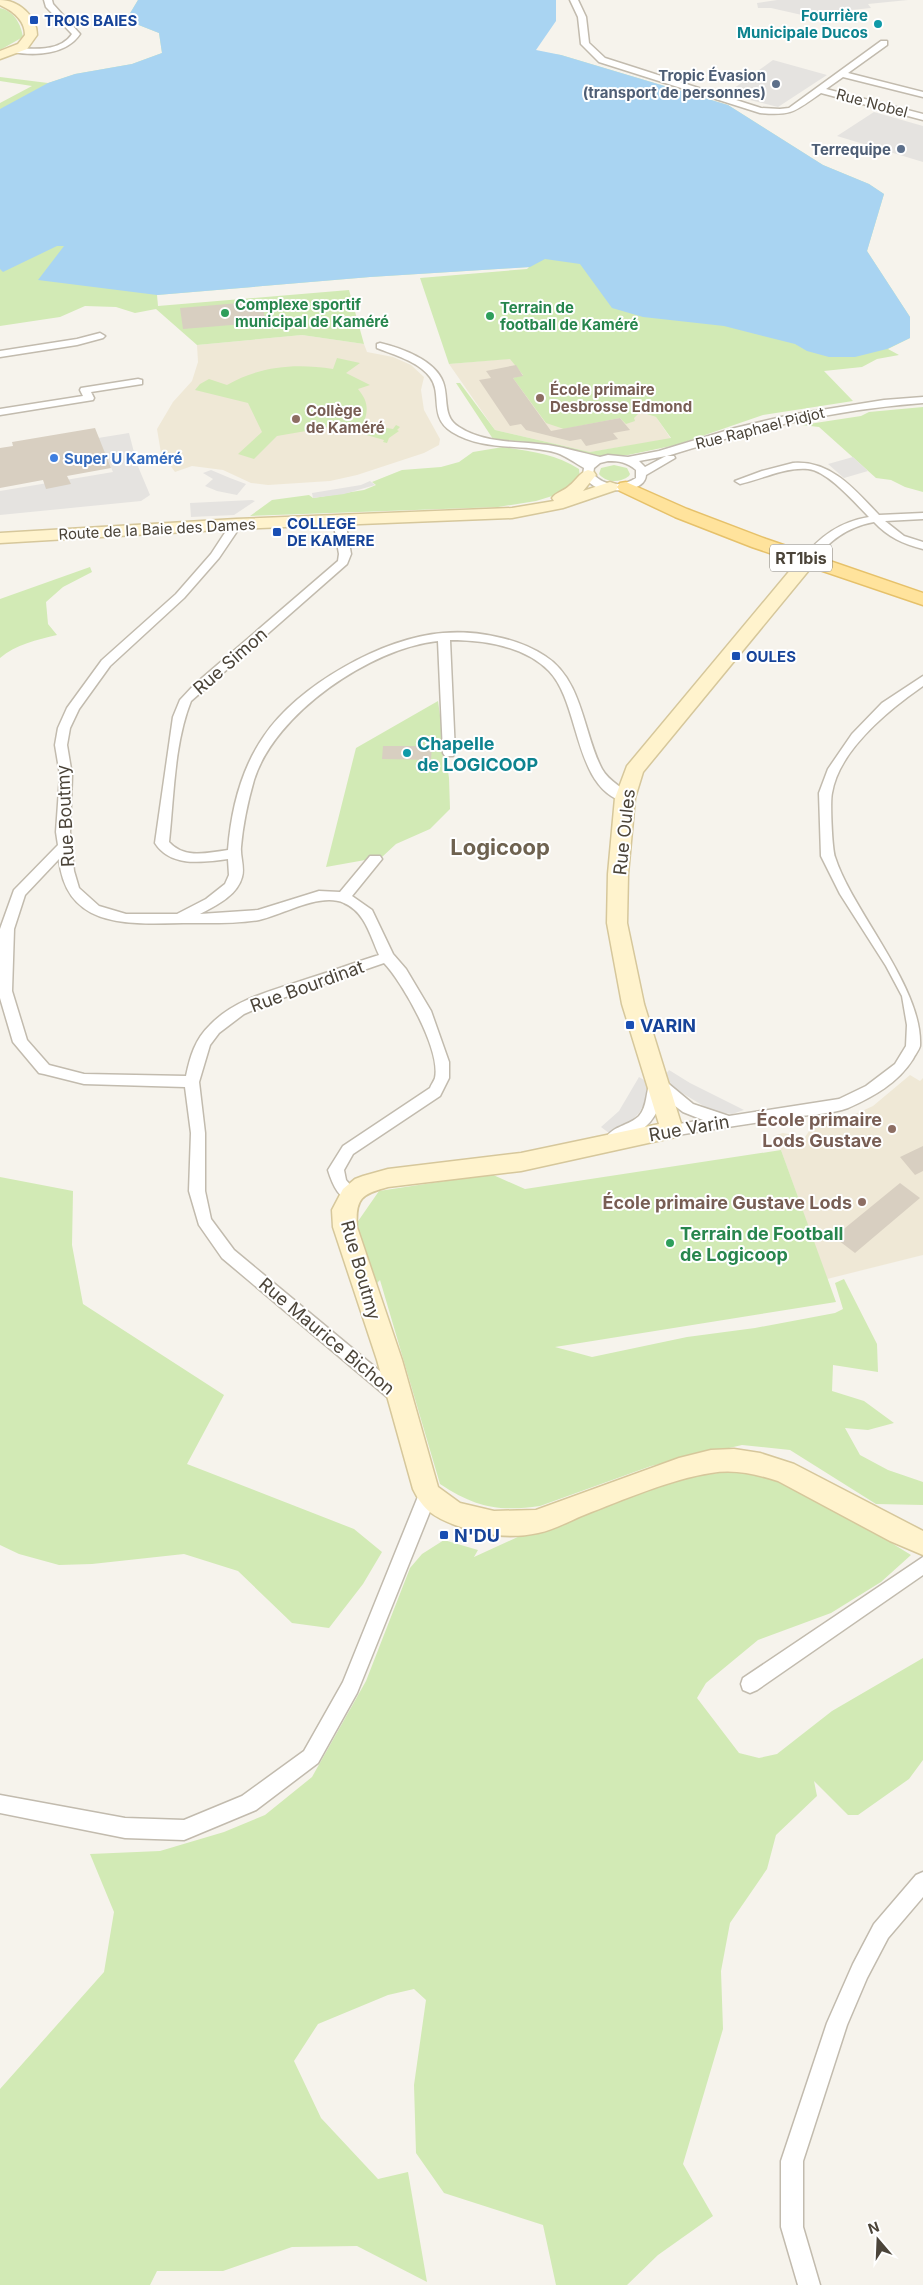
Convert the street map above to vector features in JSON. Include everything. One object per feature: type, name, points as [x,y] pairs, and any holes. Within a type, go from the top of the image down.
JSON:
[{"type":"main road","name":"RT1bis","points":[[630,482],[681,513],[808,560],[923,598]]},
{"type":"street","points":[[15,50],[47,50],[69,44],[75,38],[74,30],[49,5],[48,0]]},
{"type":"street","points":[[574,0],[582,17],[585,44],[602,60],[760,110],[780,112],[792,110],[884,43]]},
{"type":"street","points":[[0,1],[15,8],[29,23],[31,30],[29,40],[15,50],[0,55]]},
{"type":"street","points":[[842,74],[923,95]]},
{"type":"street","name":"Rue Nobel","points":[[820,90],[923,116]]},
{"type":"street","points":[[0,354],[77,342],[100,336]]},
{"type":"street","name":"Rue Raphael Pidjot","points":[[380,346],[408,358],[434,376],[439,385],[439,399],[444,418],[456,430],[483,440],[535,446],[601,460],[614,458],[628,460],[661,454],[739,430],[790,418],[884,403],[923,400]]},
{"type":"street","points":[[0,412],[89,398],[85,390],[138,382]]},
{"type":"street","name":"Rue Raphael Pidjot","points":[[630,482],[654,464],[674,456],[767,429],[884,408],[923,406]]},
{"type":"street","points":[[561,451],[589,471],[596,483],[630,482],[638,465],[628,460]]},
{"type":"street","points":[[589,471],[601,460]]},
{"type":"street","points":[[740,481],[790,468],[813,467],[828,474],[890,532],[900,538],[923,546]]},
{"type":"street","name":"Route de la Baie des Dames","points":[[0,533],[235,519],[511,510],[556,500],[575,490],[589,471]]},
{"type":"street","name":"Route de la Baie des Dames","points":[[0,538],[236,524],[512,513],[557,505],[630,482]]},
{"type":"street","points":[[808,560],[831,534],[847,525],[876,518],[923,516]]},
{"type":"street","name":"Rue Simon","points":[[234,854],[178,857],[167,851],[162,843],[170,768],[179,717],[186,700],[198,688],[344,562],[345,554],[338,520]]},
{"type":"street","name":"Rue Boutmy","points":[[236,524],[215,556],[186,589],[106,663],[73,708],[64,728],[61,745],[66,775],[64,846],[67,871],[74,890],[94,909],[126,919],[259,916],[319,896],[344,897],[367,913],[387,957],[401,972],[424,1011],[442,1062],[442,1078],[435,1092],[348,1150],[336,1170],[339,1182],[350,1195],[344,1210],[345,1227],[401,1398]]},
{"type":"street","name":"Rue Oules","points":[[672,1130],[632,1004],[618,922],[618,874],[625,798],[634,770],[808,560]]},
{"type":"street","points":[[444,636],[449,753]]},
{"type":"street","points":[[176,918],[208,904],[225,894],[235,878],[234,854],[246,786],[270,736],[287,717],[320,690],[366,660],[416,642],[444,636],[493,639],[518,646],[551,667],[562,680],[593,764],[601,779],[613,791],[625,798]]},
{"type":"street","name":"Rue Varin","points":[[350,1195],[363,1185],[388,1178],[521,1162],[672,1130],[842,1104],[871,1090],[888,1079],[900,1068],[913,1046],[914,1025],[909,996],[892,964],[847,894],[828,856],[825,793],[834,769],[856,737],[886,706],[923,680]]},
{"type":"street","points":[[64,846],[19,893],[7,929],[5,991],[20,1042],[44,1069],[84,1079],[139,1079],[192,1082]]},
{"type":"street","points":[[344,897],[375,859]]},
{"type":"street","name":"Rue Bourdinat","points":[[192,1082],[196,1060],[204,1042],[219,1024],[236,1012],[259,1000],[387,957]]},
{"type":"street","name":"Rue Maurice Bichon","points":[[192,1082],[198,1133],[197,1191],[204,1222],[228,1254],[401,1398],[428,1494]]},
{"type":"street","points":[[657,1082],[672,1099],[707,1117],[741,1119]]},
{"type":"street","points":[[572,1151],[613,1138],[638,1127],[651,1114],[657,1082]]},
{"type":"street","points":[[0,1804],[125,1828],[184,1830],[249,1803],[311,1757],[350,1687],[428,1494],[447,1510],[471,1519],[499,1523],[537,1522],[683,1467],[733,1460],[760,1464],[785,1471],[809,1481],[853,1509],[908,1538],[923,1543]]},
{"type":"street","points":[[750,1684],[923,1566]]},
{"type":"street","points":[[809,2285],[792,2227],[792,2160],[837,2023],[860,1971],[881,1931],[923,1882]]},
{"type":"shaded area","name":"Fourrière Municipale Ducos","points":[[777,0],[908,0],[868,4],[871,8],[802,15],[771,8],[758,8],[757,3]]},
{"type":"shaded area","name":"Tropic Évasion (transport de personnes)","points":[[773,60],[827,75],[778,107],[726,94]]},
{"type":"shaded area","name":"Terrequipe","points":[[874,112],[923,126],[923,162],[837,136]]},
{"type":"shaded area","name":"Collège de Kaméré","points":[[302,335],[364,344],[367,352],[393,357],[411,365],[424,377],[421,390],[424,410],[440,439],[439,445],[424,453],[357,475],[330,481],[268,485],[251,483],[223,470],[192,466],[175,472],[161,453],[157,429],[173,402],[192,381],[198,362],[197,345]]},
{"type":"shaded area","name":"École primaire Desbrosse Edmond","points":[[562,354],[623,407],[656,417],[671,439],[590,452],[495,430],[449,364]]},
{"type":"shaded area","points":[[129,433],[137,464],[150,495],[141,501],[0,515],[0,491],[113,472],[98,438]]},
{"type":"shaded area","points":[[853,457],[868,471],[844,478],[828,464]]},
{"type":"shaded area","points":[[211,470],[246,484],[237,495],[217,491],[205,486],[213,479],[203,473]]},
{"type":"shaded area","points":[[370,481],[375,485],[344,494],[313,498],[312,493],[361,485]]},
{"type":"shaded area","points":[[255,501],[234,515],[191,517],[190,503]]},
{"type":"shaded area","points":[[669,1070],[690,1083],[744,1110],[732,1114],[712,1111],[672,1087],[663,1078]]},
{"type":"shaded area","name":"École primaire Gustave Lods","points":[[910,1075],[920,1081],[923,1078],[923,1255],[827,1279],[781,1150],[773,1136],[783,1133],[805,1137],[814,1124],[842,1120],[873,1106]]},
{"type":"shaded area","points":[[639,1077],[649,1083],[650,1093],[639,1113],[621,1132],[613,1136],[601,1127],[619,1111]]},
{"type":"green space","points":[[138,0],[561,55],[728,105],[823,165],[869,184],[884,194],[867,251],[910,317],[910,338],[888,349],[899,355],[877,359],[862,367],[824,371],[853,401],[763,415],[676,445],[628,455],[598,456],[524,442],[493,439],[456,383],[460,383],[495,430],[590,452],[671,438],[656,417],[640,412],[634,418],[635,421],[626,424],[620,418],[564,429],[546,423],[513,378],[523,375],[510,359],[449,364],[420,278],[527,269],[529,267],[370,277],[157,295],[158,306],[349,290],[364,344],[302,335],[197,345],[156,309],[135,313],[116,307],[85,306],[60,317],[0,326],[0,103],[32,86],[0,81],[0,77],[48,83],[75,74],[132,64],[162,53],[159,33],[126,20]]},
{"type":"green space","points":[[0,8],[13,15],[21,27],[23,37],[0,50]]},
{"type":"green space","points":[[337,358],[360,363],[346,373],[370,385],[358,389],[364,398],[366,406],[363,424],[393,429],[396,425],[400,427],[397,430],[399,431],[389,438],[387,443],[383,442],[384,440],[335,426],[277,436],[254,459],[238,454],[262,432],[248,403],[195,390],[200,384],[209,379],[227,385],[265,370],[291,366],[333,369]]},
{"type":"green space","points":[[923,407],[923,492],[905,487],[891,480],[876,478],[819,427],[802,425],[861,416],[869,412]]},
{"type":"green space","points":[[503,447],[542,454],[561,460],[579,469],[580,479],[562,493],[536,501],[498,507],[250,516],[272,500],[309,495],[313,498],[364,490],[376,485],[372,482],[402,470],[441,467],[459,462],[473,452]]},
{"type":"green space","points":[[614,465],[627,468],[629,476],[622,480],[613,481],[605,479],[599,474],[601,468]]},
{"type":"green space","points":[[90,567],[92,572],[63,587],[46,602],[48,624],[57,635],[20,646],[0,658],[0,599]]},
{"type":"green space","points":[[438,701],[449,778],[450,809],[430,829],[396,844],[382,857],[326,867],[356,748]]},
{"type":"green space","points":[[781,1150],[836,1302],[555,1347],[592,1357],[687,1337],[755,1328],[835,1313],[843,1309],[835,1283],[844,1279],[877,1344],[878,1372],[833,1365],[832,1391],[864,1401],[894,1423],[868,1430],[845,1428],[860,1455],[888,1470],[923,1482],[923,1505],[876,1504],[790,1450],[742,1445],[651,1466],[540,1506],[525,1508],[499,1508],[476,1503],[440,1484],[380,1280],[376,1284],[354,1227],[379,1191],[491,1174],[525,1189]]},
{"type":"green space","points":[[0,1177],[73,1191],[72,1245],[83,1304],[224,1395],[187,1464],[354,1529],[382,1552],[363,1584],[329,1628],[292,1623],[238,1571],[184,1554],[92,1564],[59,1565],[19,1554],[0,1545]]},
{"type":"green space","points":[[737,1470],[785,1480],[835,1508],[911,1555],[881,1582],[831,1613],[758,1640],[706,1683],[697,1698],[739,1753],[759,1758],[777,1754],[832,1711],[923,1658],[923,1760],[909,1779],[858,1815],[848,1815],[814,1781],[817,1796],[776,1835],[767,1869],[730,1923],[721,1971],[723,2029],[683,2164],[713,2216],[658,2255],[627,2285],[556,2285],[543,2225],[444,2193],[416,2153],[414,2085],[426,2000],[414,1989],[388,1995],[318,2024],[294,2061],[321,2118],[378,2179],[408,2172],[427,2282],[357,2246],[292,2247],[223,2271],[157,2271],[150,2285],[0,2285],[0,2089],[104,1972],[114,1912],[90,1854],[160,1851],[224,1832],[265,1815],[312,1777],[366,1681],[410,1568],[422,1554],[444,1540],[478,1550],[474,1557],[557,1519],[692,1477]]},
{"type":"water","points":[[138,0],[556,0],[556,21],[536,50],[561,55],[728,105],[823,165],[869,184],[884,194],[867,251],[910,317],[910,338],[887,349],[855,357],[829,357],[807,351],[795,344],[724,326],[643,317],[612,308],[580,264],[545,259],[530,267],[370,277],[157,295],[38,280],[64,246],[57,246],[3,272],[0,269],[0,109],[48,83],[75,74],[132,64],[162,53],[159,33],[126,20]]},
{"type":"building","name":"Complexe sportif municipal de Kaméré","points":[[251,302],[252,304],[262,303],[265,318],[256,318],[256,323],[183,329],[180,308]]},
{"type":"building","name":"École primaire Desbrosse Edmond","points":[[516,365],[523,376],[513,378],[551,431],[620,418],[630,430],[613,433],[618,439],[586,446],[581,439],[570,441],[526,430],[521,424],[510,426],[479,380],[491,378],[486,371]]},
{"type":"building","name":"Super U Kaméré","points":[[95,428],[111,468],[67,476],[71,484],[46,489],[43,480],[0,488],[0,448],[13,446],[12,442]]},
{"type":"building","name":"Chapelle de LOGICOOP","points":[[383,746],[432,746],[431,760],[382,759]]},
{"type":"building","points":[[923,1146],[923,1171],[915,1175],[900,1157]]},
{"type":"building","points":[[900,1183],[920,1198],[855,1253],[834,1237]]},
{"type":"place","name":"TROIS BAIES","points":[[34,20]]},
{"type":"place","name":"Fourrière Municipale Ducos","points":[[878,24]]},
{"type":"place","name":"Tropic Évasion (transport de personnes)","points":[[776,84]]},
{"type":"place","name":"Terrequipe","points":[[901,149]]},
{"type":"place","name":"Complexe sportif municipal de Kaméré","points":[[225,313]]},
{"type":"place","name":"Terrain de football de Kaméré","points":[[490,316]]},
{"type":"place","name":"École primaire Desbrosse Edmond","points":[[540,398]]},
{"type":"place","name":"Collège de Kaméré","points":[[296,419]]},
{"type":"place","name":"Super U Kaméré","points":[[54,458]]},
{"type":"place","name":"COLLEGE DE KAMERE","points":[[277,532]]},
{"type":"place","name":"OULES","points":[[736,656]]},
{"type":"place","name":"Chapelle de LOGICOOP","points":[[407,753]]},
{"type":"place","name":"VARIN","points":[[630,1025]]},
{"type":"place","name":"École primaire Lods Gustave","points":[[892,1129]]},
{"type":"place","name":"École primaire Gustave Lods","points":[[862,1202]]},
{"type":"place","name":"Terrain de Football de Logicoop","points":[[670,1243]]},
{"type":"place","name":"N'DU","points":[[444,1535]]},
{"type":"district","name":"Logicoop","points":[[500,847]]}]
